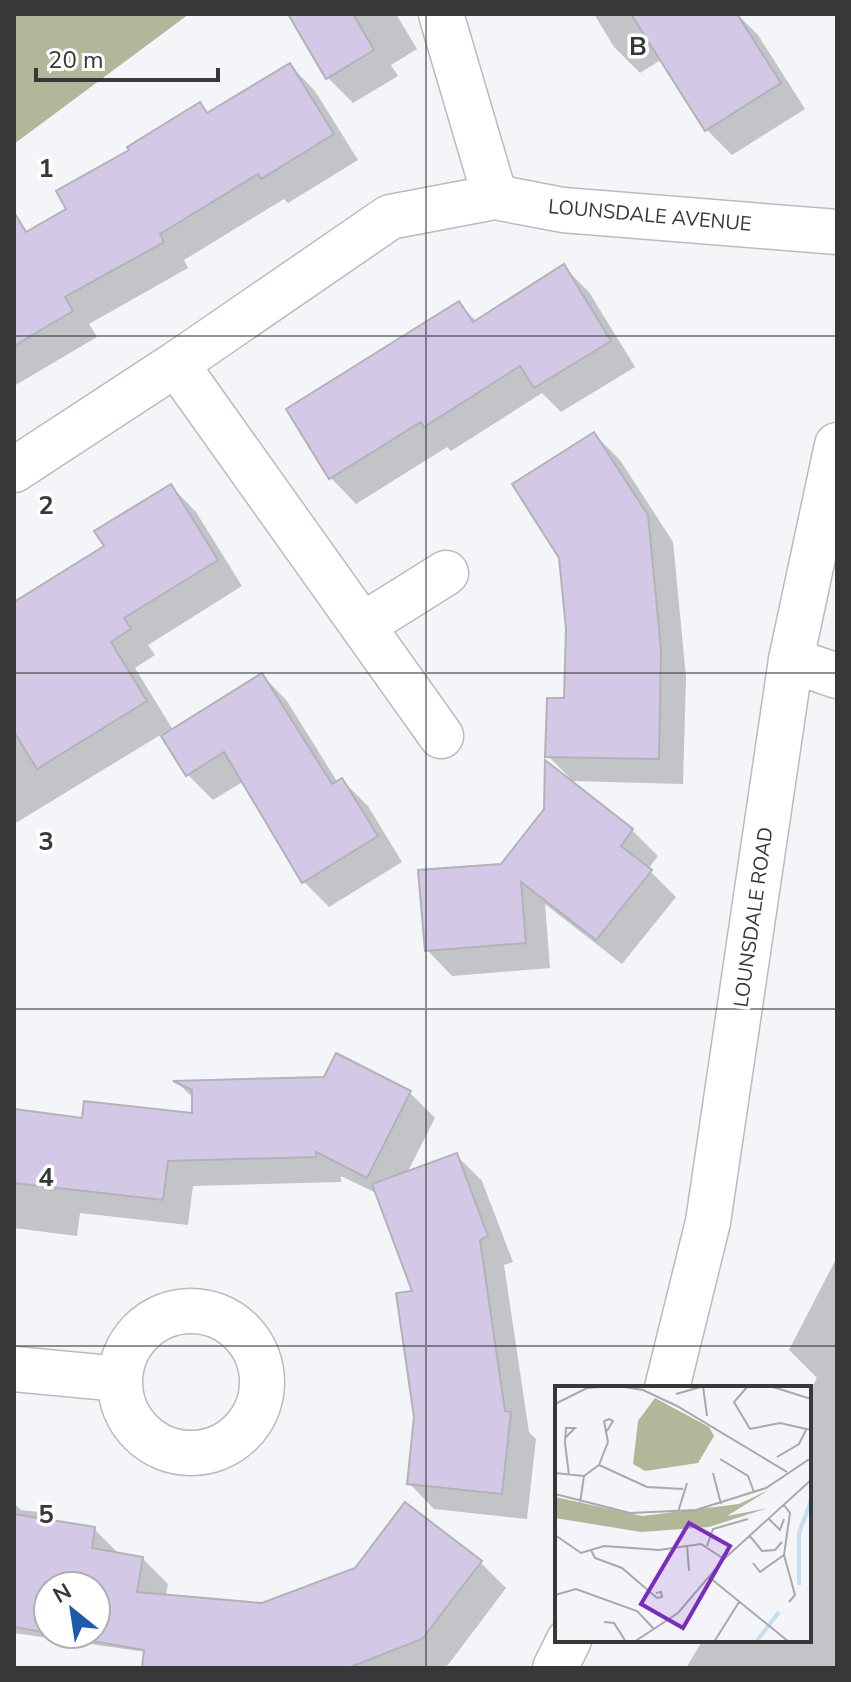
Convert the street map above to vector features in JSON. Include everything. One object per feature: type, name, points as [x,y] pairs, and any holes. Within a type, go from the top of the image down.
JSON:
[{"type":"street","points":[[441,14],[495,197]]},
{"type":"street","name":"LOUNSDALE AVENUE","points":[[14,470],[176,364],[390,217],[495,197],[563,210],[837,232]]},
{"type":"street","points":[[176,364],[441,736]]},
{"type":"street","name":"LOUNSDALE ROAD","points":[[667,1386],[708,1222],[791,660],[837,445]]},
{"type":"street","points":[[363,625],[446,573]]},
{"type":"street","points":[[791,660],[837,676]]},
{"type":"street","points":[[14,1369],[120,1379]]},
{"type":"street","points":[[555,1668],[568,1642]]},
{"type":"green space","points":[[14,14],[189,14],[14,144]]},
{"type":"building","points":[[288,14],[353,14],[374,50],[326,79]]},
{"type":"building","points":[[631,14],[737,14],[781,83],[705,131]]},
{"type":"building","points":[[290,63],[334,134],[261,179],[258,174],[160,234],[164,242],[65,297],[73,311],[14,346],[14,212],[26,232],[66,209],[56,191],[129,150],[127,147],[200,102],[207,113]]},
{"type":"building","points":[[564,264],[611,341],[534,388],[520,366],[424,427],[421,422],[329,479],[286,409],[459,301],[473,322]]},
{"type":"building","points":[[594,432],[648,515],[661,650],[659,759],[545,757],[547,698],[564,698],[566,629],[559,558],[512,484]]},
{"type":"building","points":[[171,484],[218,560],[124,618],[131,629],[111,642],[147,701],[37,769],[14,732],[14,602],[104,546],[94,531]]},
{"type":"building","points":[[262,673],[332,784],[342,778],[378,836],[302,883],[224,752],[186,776],[161,736]]},
{"type":"building","points":[[545,760],[633,829],[621,846],[652,870],[596,940],[521,882],[526,943],[425,951],[418,870],[501,864],[544,809]]},
{"type":"building","points":[[336,1053],[411,1091],[367,1178],[316,1152],[316,1157],[168,1161],[163,1200],[14,1183],[14,1109],[82,1118],[84,1101],[192,1113],[192,1090],[173,1081],[324,1077]]},
{"type":"building","points":[[457,1153],[488,1236],[480,1240],[505,1411],[511,1412],[502,1494],[407,1484],[414,1417],[396,1293],[412,1291],[372,1184]]},
{"type":"building","points":[[405,1502],[482,1561],[422,1639],[348,1668],[142,1668],[144,1650],[112,1644],[112,1570],[32,1570],[32,1630],[14,1627],[14,1514],[95,1527],[92,1548],[143,1557],[137,1592],[262,1603],[355,1568]]}]
